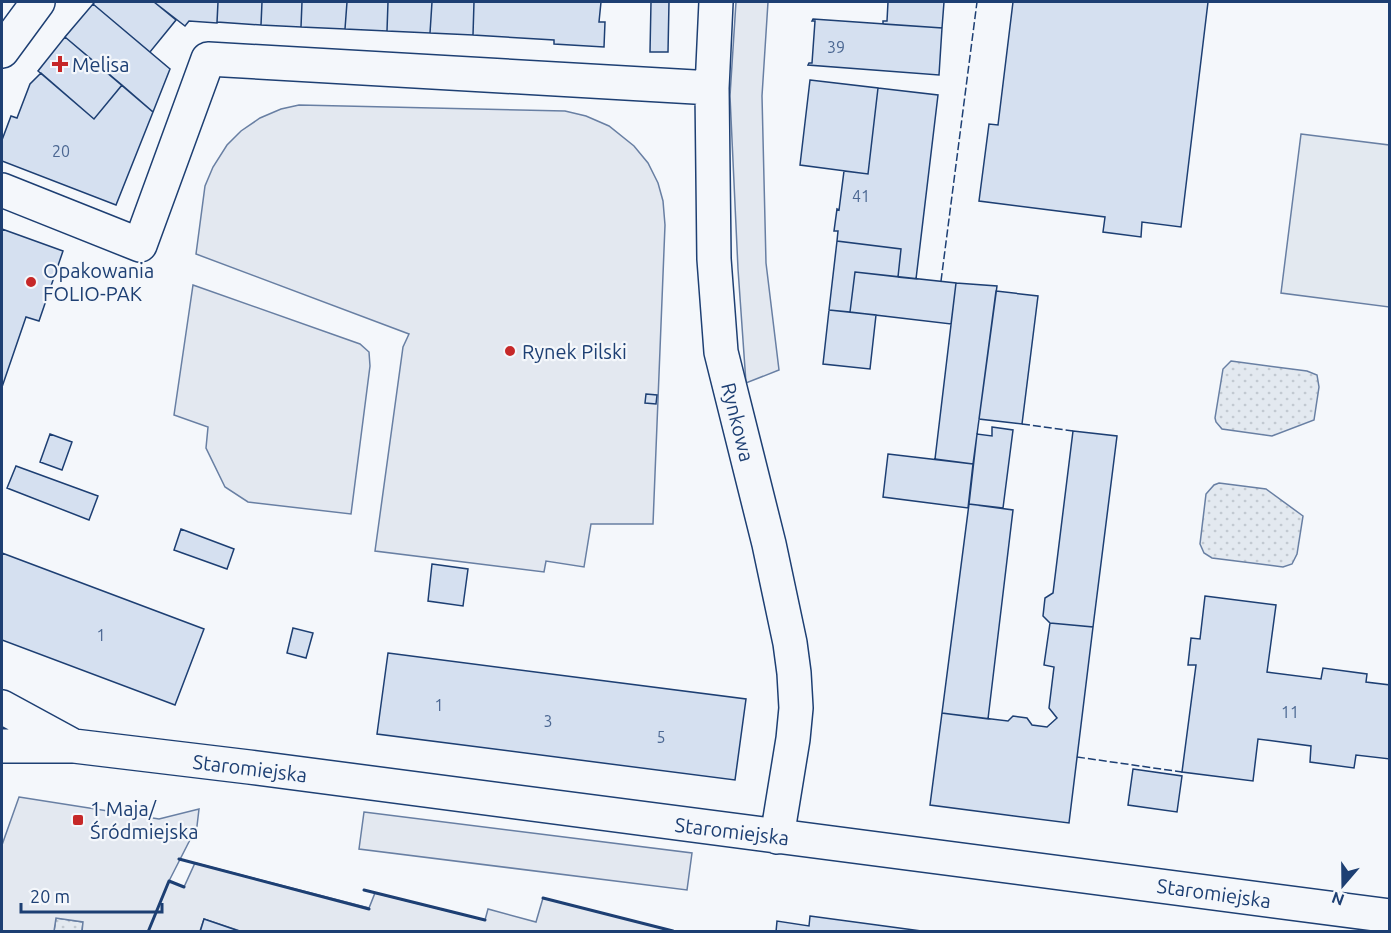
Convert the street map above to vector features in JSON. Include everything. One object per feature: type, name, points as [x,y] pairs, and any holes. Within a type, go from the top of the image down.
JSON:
[{"type":"street","points":[[2,51],[38,2]]},
{"type":"street","name":"Rynkowa","points":[[716,2],[712,88],[714,259],[721,352],[769,544],[794,673],[796,708],[794,739],[777,837]]},
{"type":"street","points":[[2,190],[140,245],[208,59],[712,88]]},
{"type":"street","points":[[2,707],[74,746]]},
{"type":"street","points":[[2,746],[74,746]]},
{"type":"street","name":"Staromiejska","points":[[74,746],[777,837],[1313,919],[1389,916]]},
{"type":"shaded area","points":[[736,2],[768,2],[762,96],[766,263],[779,370],[746,383],[730,96]]},
{"type":"shaded area","points":[[299,105],[565,111],[586,116],[609,126],[634,146],[648,163],[658,183],[663,201],[665,225],[653,524],[591,524],[584,567],[546,561],[544,572],[375,551],[403,347],[409,334],[196,254],[205,186],[213,167],[227,145],[241,131],[260,118],[281,109]]},
{"type":"shaded area","points":[[1301,134],[1389,145],[1389,307],[1281,293]]},
{"type":"shaded area","points":[[193,285],[360,344],[369,352],[370,366],[351,514],[248,502],[225,487],[206,448],[208,427],[174,415]]},
{"type":"shaded area","points":[[1231,361],[1307,371],[1317,375],[1319,387],[1314,420],[1272,436],[1222,429],[1215,418],[1223,369]]},
{"type":"shaded area","points":[[1219,483],[1266,489],[1303,516],[1297,554],[1292,564],[1283,567],[1212,558],[1204,553],[1200,544],[1206,494]]},
{"type":"shaded area","points":[[19,797],[159,819],[199,809],[197,826],[169,881],[184,887],[195,863],[369,908],[375,893],[485,920],[488,909],[536,922],[543,898],[673,931],[243,932],[204,919],[200,931],[82,932],[83,922],[56,918],[54,931],[2,931],[2,845]]},
{"type":"shaded area","points":[[364,812],[692,853],[687,890],[359,849]]},
{"type":"shaded area","points":[[56,918],[83,922],[82,931],[54,932]]},
{"type":"building","points":[[95,2],[154,2],[176,20],[150,52],[93,4]]},
{"type":"building","points":[[154,2],[218,2],[217,23],[189,21],[185,26]]},
{"type":"building","points":[[218,2],[262,2],[261,25],[217,22]]},
{"type":"building","points":[[262,2],[302,2],[301,27],[261,25]]},
{"type":"building","points":[[302,2],[347,2],[345,29],[301,27]]},
{"type":"building","points":[[347,2],[388,2],[387,31],[345,29]]},
{"type":"building","points":[[388,2],[432,2],[430,33],[387,31]]},
{"type":"building","points":[[432,2],[474,2],[473,35],[430,33]]},
{"type":"building","points":[[474,2],[601,2],[599,22],[605,22],[604,47],[554,44],[554,40],[473,35]]},
{"type":"building","points":[[651,2],[669,2],[668,52],[650,52]]},
{"type":"building","points":[[888,2],[944,2],[942,28],[883,24],[883,21],[887,21]]},
{"type":"building","points":[[1013,2],[1208,2],[1181,227],[1142,222],[1141,237],[1103,232],[1105,217],[979,201],[989,124],[998,125]]},
{"type":"building","points":[[93,4],[170,69],[153,112],[65,37]]},
{"type":"building","points":[[813,19],[942,28],[939,75],[808,65],[812,63],[815,21],[812,21]]},
{"type":"building","points":[[65,37],[122,85],[94,119],[38,71]]},
{"type":"building","points":[[41,73],[94,119],[122,85],[153,112],[116,205],[2,161],[2,140],[11,116],[17,118],[30,84]]},
{"type":"building","points":[[810,80],[878,88],[868,174],[800,165]]},
{"type":"building","points":[[878,88],[938,95],[916,279],[898,277],[901,249],[837,241],[838,231],[834,231],[844,171],[868,174]]},
{"type":"building","points":[[2,229],[63,251],[39,321],[26,317],[2,387]]},
{"type":"building","points":[[837,241],[901,249],[898,277],[855,272],[850,312],[829,310]]},
{"type":"building","points":[[855,272],[956,283],[951,324],[850,312]]},
{"type":"building","points":[[956,283],[997,286],[973,464],[935,459]]},
{"type":"building","points":[[996,291],[1038,296],[1022,424],[979,419]]},
{"type":"building","points":[[829,310],[876,315],[870,369],[823,364]]},
{"type":"building","points":[[646,394],[657,395],[656,404],[645,403]]},
{"type":"building","points":[[992,427],[1013,430],[1003,508],[969,504],[977,434],[992,436]]},
{"type":"building","points":[[1073,431],[1117,436],[1093,627],[1050,623],[1043,616],[1045,598],[1053,593]]},
{"type":"building","points":[[50,434],[72,442],[62,470],[40,462]]},
{"type":"building","points":[[888,454],[973,464],[968,508],[883,497]]},
{"type":"building","points":[[16,466],[98,496],[89,520],[7,488]]},
{"type":"building","points":[[969,504],[1013,510],[988,719],[942,713]]},
{"type":"building","points":[[181,529],[234,549],[227,569],[174,550]]},
{"type":"building","points":[[2,553],[204,629],[175,705],[2,640]]},
{"type":"building","points":[[432,564],[468,569],[463,606],[428,601]]},
{"type":"building","points":[[1205,596],[1276,605],[1267,672],[1321,679],[1323,668],[1367,674],[1366,682],[1390,685],[1390,759],[1356,755],[1354,768],[1310,762],[1311,746],[1258,739],[1253,781],[1182,772],[1196,665],[1188,665],[1191,638],[1200,639]]},
{"type":"building","points":[[1050,623],[1093,627],[1069,823],[930,805],[942,713],[1008,721],[1013,716],[1027,718],[1032,725],[1047,727],[1057,718],[1049,708],[1054,667],[1044,665]]},
{"type":"building","points":[[293,628],[313,633],[306,658],[287,653]]},
{"type":"building","points":[[388,653],[746,699],[735,780],[377,734]]},
{"type":"building","points":[[1133,769],[1182,776],[1177,812],[1128,805]]},
{"type":"building","points":[[810,916],[929,932],[776,932],[777,921],[809,926]]},
{"type":"building","points":[[204,919],[242,932],[200,932]]},
{"type":"fence","points":[[941,281],[977,2]]},
{"type":"fence","points":[[1022,424],[1073,431]]},
{"type":"fence","points":[[1077,757],[1182,772]]},
{"type":"wall","points":[[179,859],[369,909]]},
{"type":"wall","points":[[148,932],[169,881],[184,887]]},
{"type":"wall","points":[[364,890],[485,920]]},
{"type":"wall","points":[[543,898],[673,931]]},
{"type":"place","name":"Melisa","points":[[60,64]]},
{"type":"place","name":"Opakowania FOLIO-PAK","points":[[31,282]]},
{"type":"place","name":"Rynek Pilski","points":[[510,351]]},
{"type":"place","name":"1 Maja/ Śródmiejska","points":[[78,820]]}]
